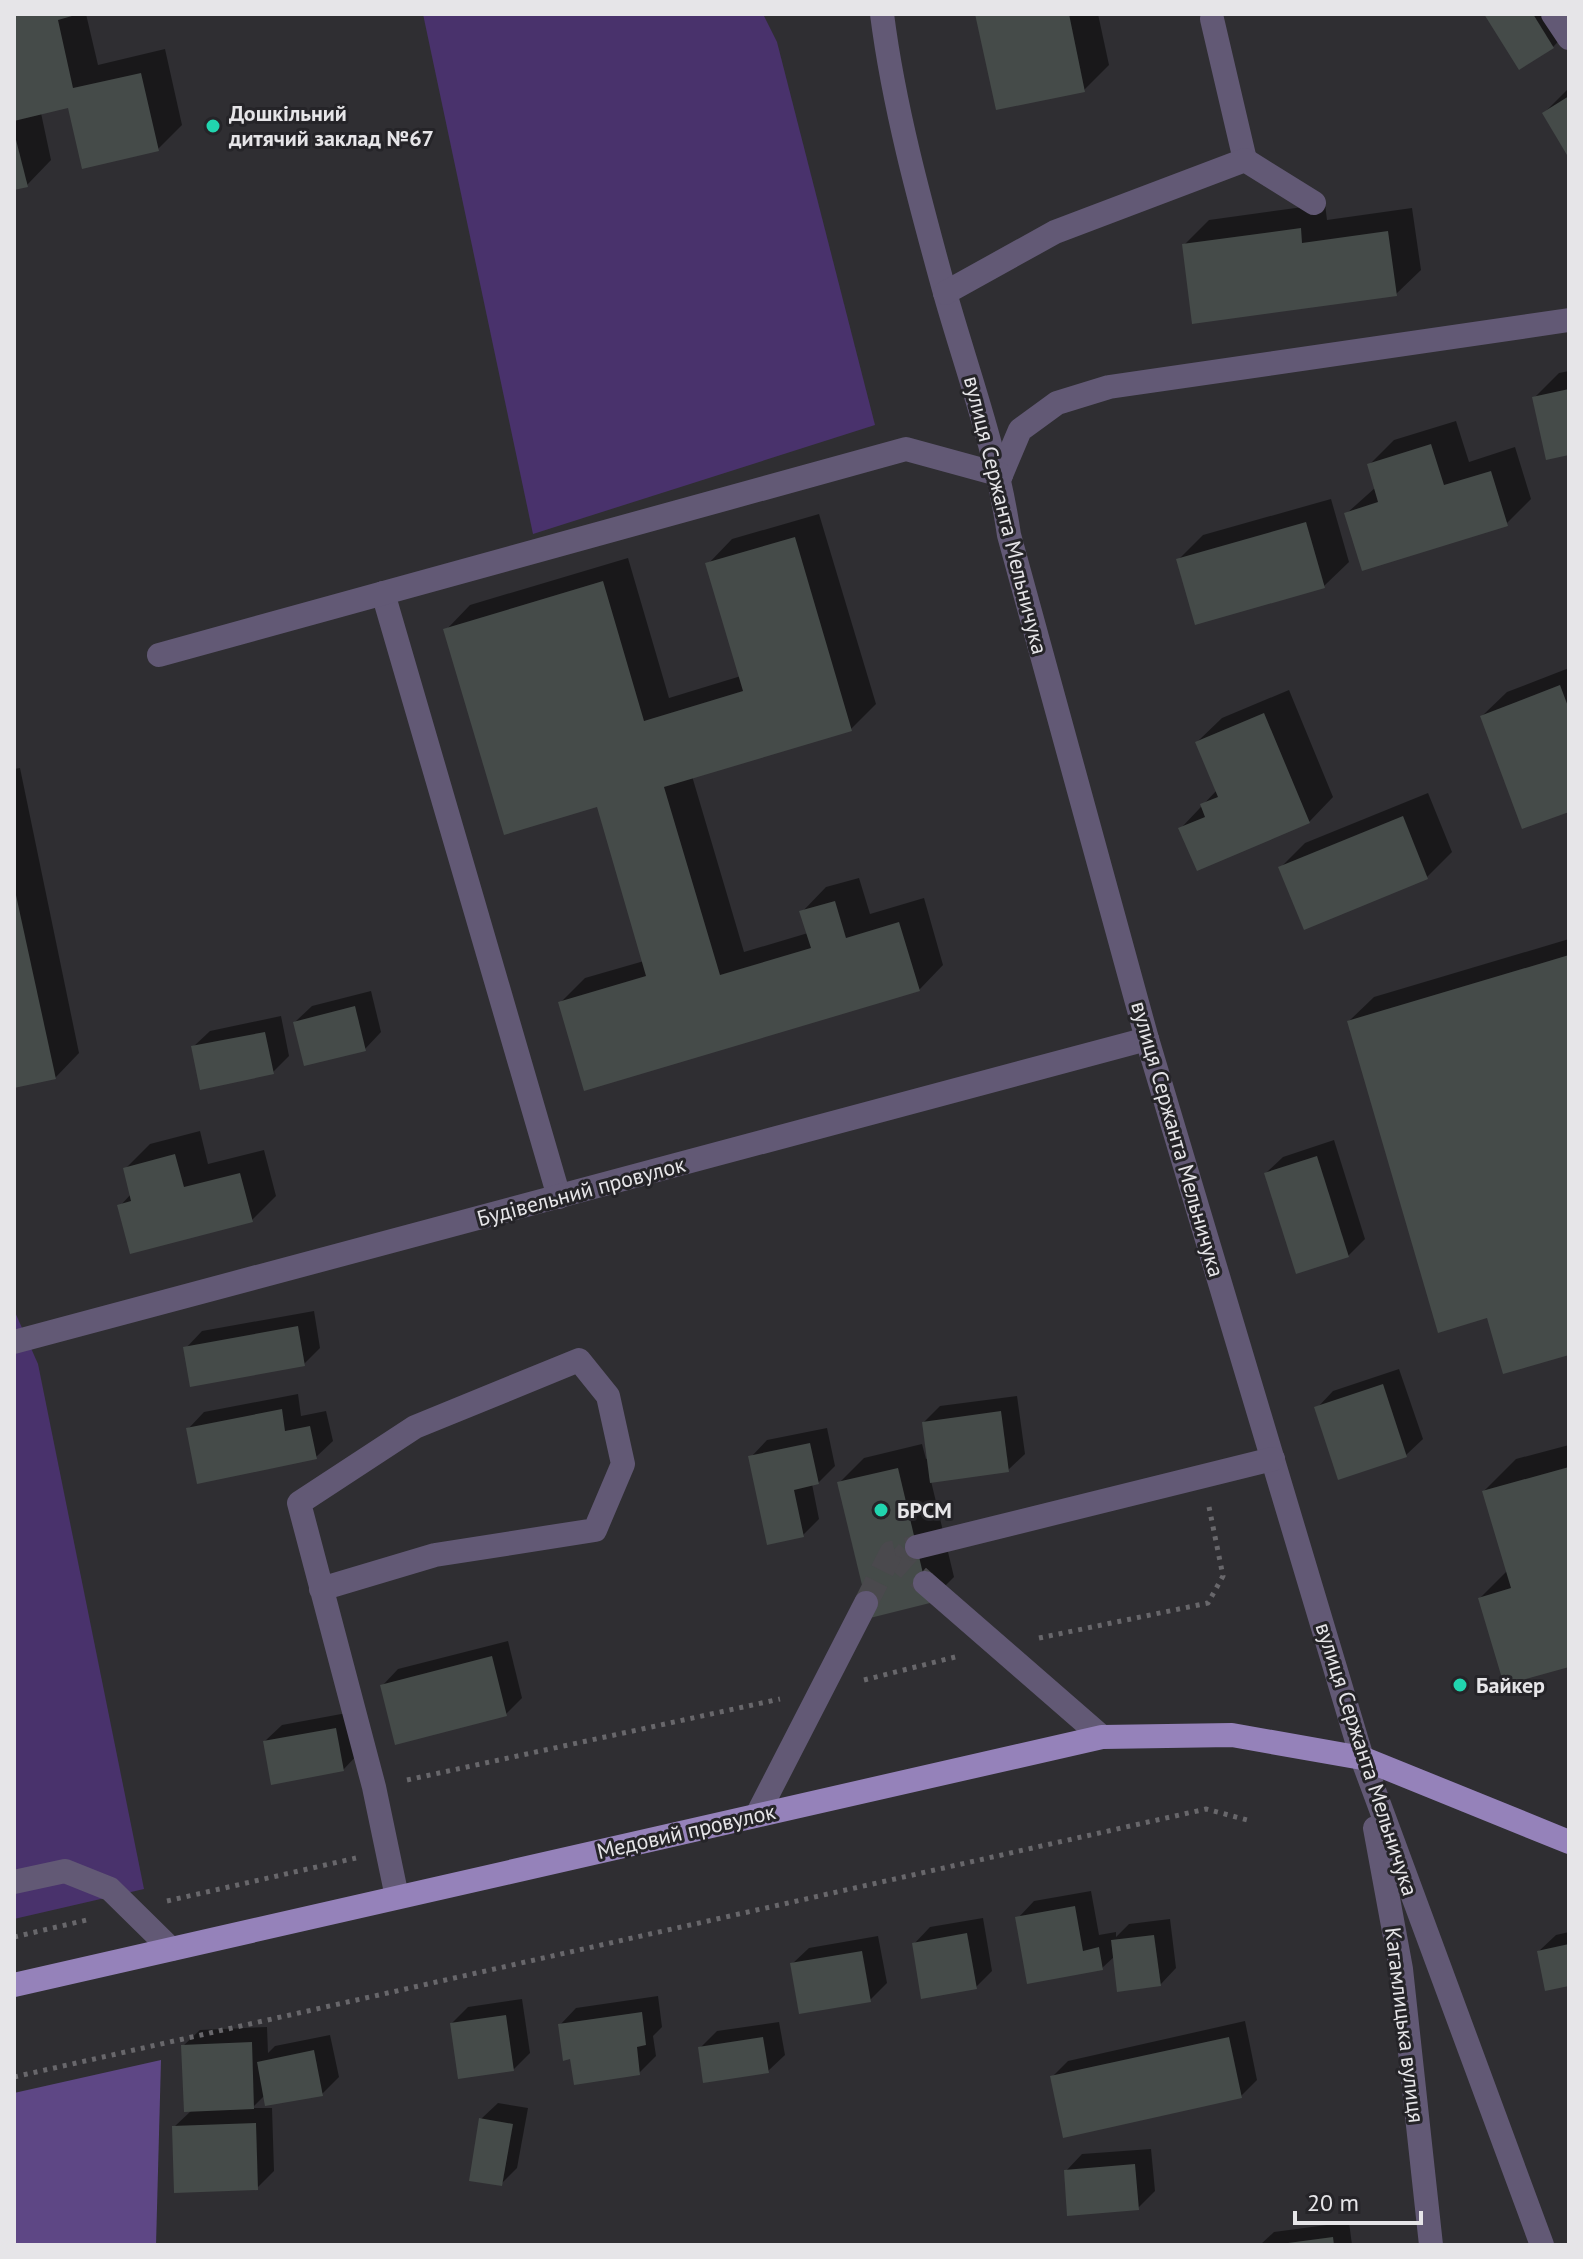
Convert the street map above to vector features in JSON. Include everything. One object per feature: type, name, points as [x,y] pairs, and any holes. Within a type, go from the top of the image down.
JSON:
[{"type":"main road","name":"Медовий провулок","points":[[14,1985],[1102,1737],[1232,1735],[1362,1758],[1569,1842]]},
{"type":"street","name":"вулиця Сержанта Мельничука","points":[[882,14],[890,77],[945,293],[1001,475],[1009,535],[1147,1039],[1362,1758],[1542,2245]]},
{"type":"street","points":[[1553,14],[1569,38]]},
{"type":"street","points":[[1212,19],[1245,160],[1314,203]]},
{"type":"street","points":[[945,293],[1055,232],[1245,160]]},
{"type":"street","points":[[159,655],[906,449],[1001,475],[1020,430],[1057,403],[1109,387],[1569,320]]},
{"type":"street","points":[[383,593],[559,1197]]},
{"type":"street","name":"Будівельний провулок","points":[[14,1342],[1147,1039]]},
{"type":"street","points":[[321,1589],[435,1555],[595,1530],[623,1464],[608,1396],[579,1360],[415,1427],[299,1503],[321,1589],[374,1787],[397,1897]]},
{"type":"street","points":[[917,1547],[1273,1459]]},
{"type":"street","points":[[925,1583],[1102,1737]]},
{"type":"street","points":[[757,1815],[866,1603]]},
{"type":"street","name":"Кагамлицька вулиця","points":[[1362,1758],[1401,1969],[1431,2245]]},
{"type":"street","points":[[14,1882],[65,1871],[110,1889],[171,1949]]},
{"type":"path","points":[[14,2077],[1206,1809],[1251,1821]]},
{"type":"path","points":[[14,1937],[386,1852]]},
{"type":"shaded area","points":[[423,14],[763,14],[777,42],[875,425],[533,534]]},
{"type":"shaded area","points":[[14,1310],[38,1364],[144,1889],[14,1919]]},
{"type":"shaded area","points":[[161,2060],[156,2245],[14,2245],[14,2093]]},
{"type":"building","points":[[79,14],[58,20],[73,88],[141,73],[159,151],[82,169],[68,108],[14,121],[14,15]]},
{"type":"building","points":[[975,14],[1069,14],[1085,92],[996,110]]},
{"type":"building","points":[[1484,14],[1533,14],[1554,48],[1519,70]]},
{"type":"building","points":[[1569,96],[1569,154],[1567,155],[1542,113]]},
{"type":"building","points":[[14,132],[28,187],[14,190]]},
{"type":"building","points":[[1301,228],[1302,243],[1388,231],[1397,296],[1192,324],[1182,244]]},
{"type":"building","points":[[1569,389],[1569,455],[1546,460],[1532,397]]},
{"type":"building","points":[[1431,444],[1444,485],[1491,471],[1508,526],[1362,571],[1344,513],[1378,502],[1367,464]]},
{"type":"building","points":[[1306,522],[1325,588],[1195,625],[1176,559]]},
{"type":"building","points":[[795,537],[852,731],[664,787],[720,975],[811,948],[799,911],[835,901],[846,938],[899,922],[920,991],[584,1091],[558,1002],[646,976],[597,807],[504,835],[443,629],[603,581],[644,721],[743,691],[705,563]]},
{"type":"building","points":[[1560,685],[1569,709],[1569,812],[1522,829],[1480,716]]},
{"type":"building","points":[[1264,713],[1310,823],[1197,871],[1178,828],[1205,817],[1200,804],[1218,797],[1195,742]]},
{"type":"building","points":[[1403,816],[1428,879],[1304,930],[1278,867]]},
{"type":"building","points":[[14,886],[56,1079],[14,1088]]},
{"type":"building","points":[[1569,955],[1569,1355],[1503,1374],[1487,1318],[1438,1333],[1347,1021]]},
{"type":"building","points":[[355,1006],[366,1051],[304,1066],[293,1022]]},
{"type":"building","points":[[265,1032],[274,1074],[200,1090],[191,1046]]},
{"type":"building","points":[[175,1154],[184,1187],[240,1173],[253,1222],[130,1254],[117,1205],[131,1201],[123,1168]]},
{"type":"building","points":[[1317,1156],[1349,1257],[1296,1274],[1264,1173]]},
{"type":"building","points":[[298,1326],[305,1366],[190,1387],[183,1347]]},
{"type":"building","points":[[1383,1384],[1407,1457],[1338,1480],[1314,1407]]},
{"type":"building","points":[[282,1409],[285,1431],[310,1426],[317,1459],[197,1484],[186,1428]]},
{"type":"building","points":[[1001,1411],[1009,1472],[930,1483],[922,1422]]},
{"type":"building","points":[[810,1443],[819,1484],[794,1490],[804,1537],[767,1545],[748,1456]]},
{"type":"building","points":[[1569,1467],[1569,1667],[1504,1685],[1478,1598],[1511,1588],[1482,1491]]},
{"type":"building","points":[[898,1468],[930,1603],[870,1618],[837,1482]]},
{"type":"building","points":[[492,1656],[507,1716],[395,1745],[380,1685]]},
{"type":"building","points":[[336,1728],[344,1771],[271,1785],[263,1741]]},
{"type":"building","points":[[1075,1906],[1083,1951],[1099,1947],[1103,1970],[1027,1984],[1015,1917]]},
{"type":"building","points":[[967,1933],[977,1989],[921,1999],[912,1943]]},
{"type":"building","points":[[1154,1935],[1161,1986],[1117,1992],[1111,1940]]},
{"type":"building","points":[[1569,1944],[1569,1986],[1545,1991],[1537,1951]]},
{"type":"building","points":[[862,1951],[871,2002],[799,2014],[790,1963]]},
{"type":"building","points":[[642,2012],[646,2045],[637,2047],[640,2075],[574,2085],[570,2059],[563,2061],[558,2024]]},
{"type":"building","points":[[506,2015],[514,2071],[458,2079],[450,2023]]},
{"type":"building","points":[[763,2037],[769,2073],[703,2083],[698,2047]]},
{"type":"building","points":[[1229,2037],[1242,2098],[1063,2138],[1050,2076]]},
{"type":"building","points":[[252,2042],[254,2109],[184,2112],[181,2045]]},
{"type":"building","points":[[314,2050],[323,2096],[265,2106],[257,2062]]},
{"type":"building","points":[[479,2118],[513,2124],[502,2186],[469,2181]]},
{"type":"building","points":[[256,2123],[258,2190],[174,2193],[172,2126]]},
{"type":"building","points":[[1135,2164],[1139,2210],[1067,2216],[1064,2170]]},
{"type":"building","points":[[1333,2237],[1334,2245],[1288,2245],[1288,2243]]},
{"type":"tunnel","points":[[866,1603],[891,1553],[917,1547]]},
{"type":"tunnel","points":[[891,1553],[925,1583]]},
{"type":"place","name":"Дошкільний дитячий заклад №67","points":[[213,126]]},
{"type":"place","name":"БРСМ","points":[[881,1510]]},
{"type":"place","name":"Байкер","points":[[1460,1685]]}]
